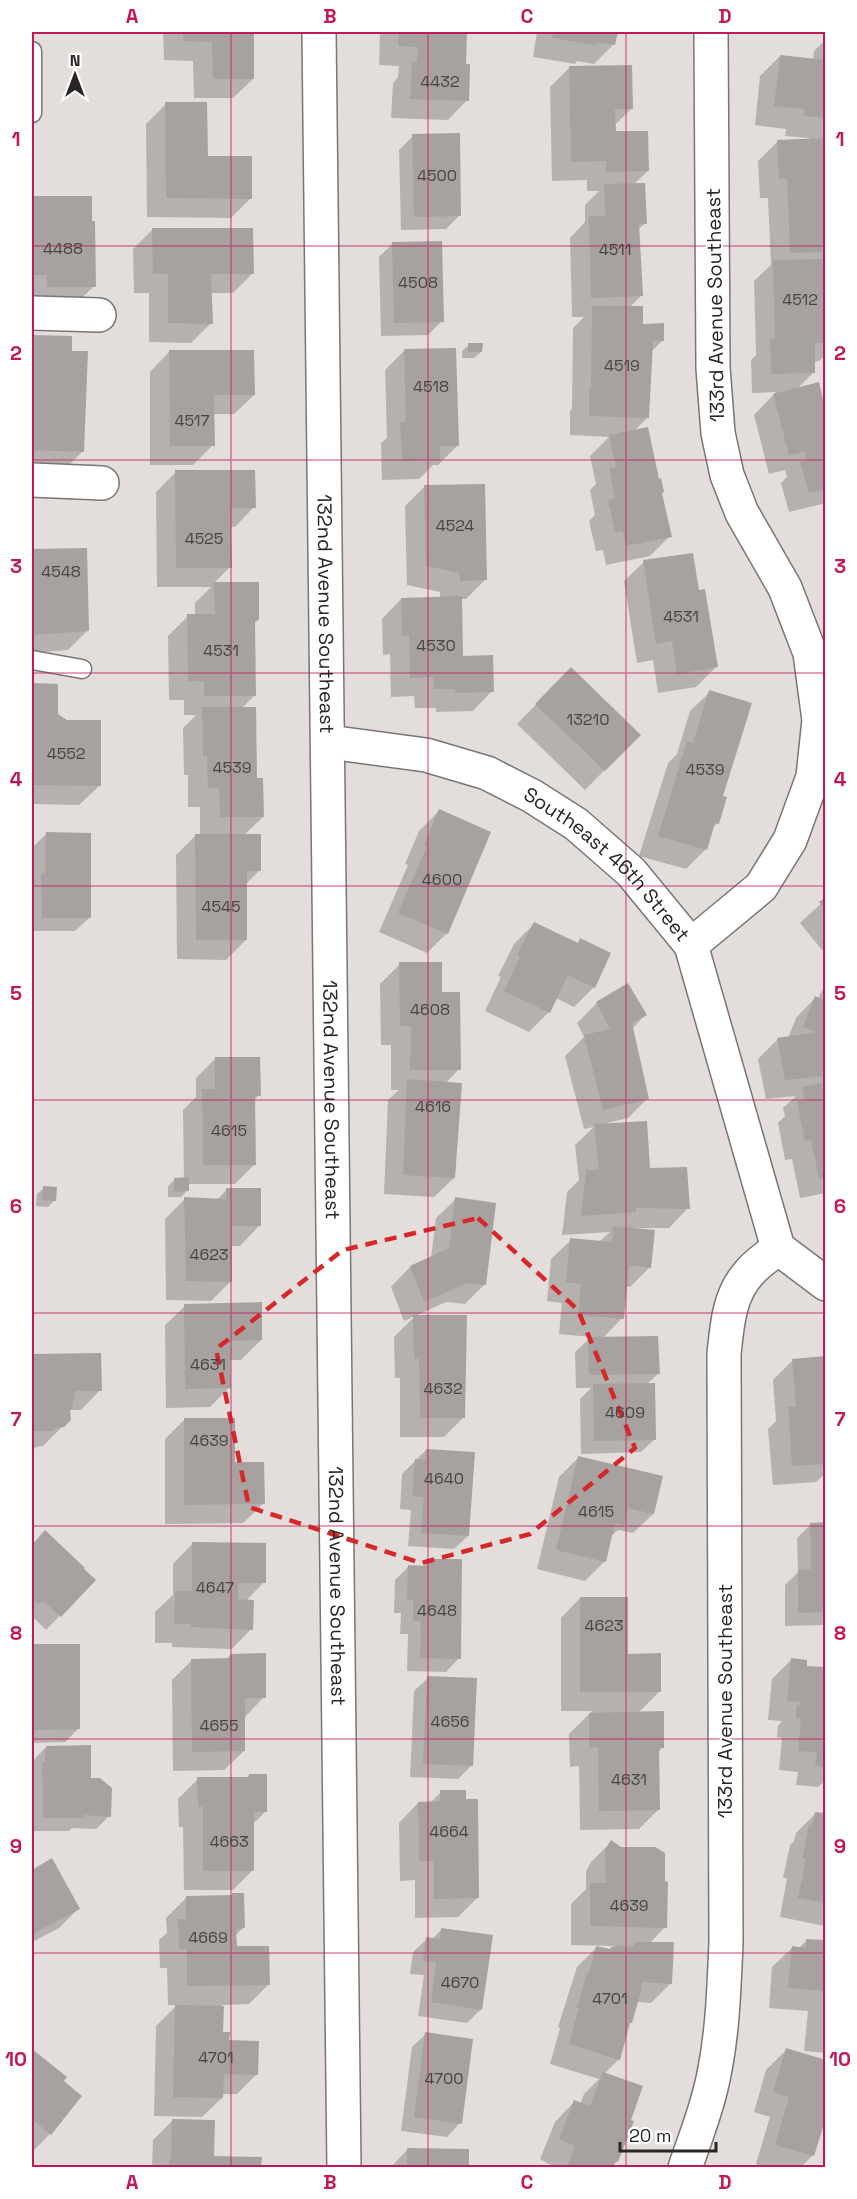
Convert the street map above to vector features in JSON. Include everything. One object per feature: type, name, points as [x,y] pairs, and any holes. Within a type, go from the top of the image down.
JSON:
[{"type":"street","name":"132nd Avenue Southeast","points":[[319,32],[344,2168]]},
{"type":"street","name":"133rd Avenue Southeast","points":[[691,945],[761,887],[790,840],[813,777],[819,720],[810,653],[785,588],[741,513],[727,475],[718,433],[712,368],[711,32]]},
{"type":"street","points":[[32,313],[99,315]]},
{"type":"street","points":[[32,480],[102,483]]},
{"type":"street","name":"Southeast 46th Street","points":[[329,742],[426,755],[487,773],[532,796],[576,824],[631,872],[691,945],[778,1248]]},
{"type":"street","name":"133rd Avenue Southeast","points":[[685,2168],[700,2126],[715,2071],[723,2015],[726,1943],[724,1354],[727,1320],[735,1294],[749,1272],[778,1248]]},
{"type":"street","points":[[778,1248],[825,1284]]},
{"type":"lane","points":[[32,51],[32,112]]},
{"type":"lane","points":[[32,660],[82,669]]},
{"type":"highlighted area","points":[[478,1218],[578,1310],[635,1448],[530,1534],[421,1563],[249,1507],[216,1349],[343,1250]]},
{"type":"building","points":[[183,32],[254,32],[254,79],[213,79],[212,42],[183,41]]},
{"type":"building","points":[[399,32],[467,32],[466,64],[470,64],[469,101],[410,99],[412,62],[417,62],[418,47],[398,46]]},
{"type":"building","points":[[553,32],[618,32],[615,45],[596,42],[596,45],[552,38]]},
{"type":"building","points":[[780,55],[826,60],[826,118],[804,116],[805,109],[774,106]]},
{"type":"building","points":[[632,65],[633,109],[615,109],[616,131],[648,131],[649,171],[606,172],[606,161],[571,162],[569,66]]},
{"type":"building","points":[[165,102],[207,102],[208,156],[252,156],[252,199],[166,198]]},
{"type":"building","points":[[460,133],[461,216],[414,217],[412,134]]},
{"type":"building","points":[[826,138],[826,252],[790,253],[787,179],[779,179],[777,140]]},
{"type":"building","points":[[645,183],[647,224],[639,224],[643,296],[591,298],[589,216],[605,216],[604,184]]},
{"type":"building","points":[[32,196],[92,196],[92,221],[95,221],[96,287],[47,287],[47,275],[32,275]]},
{"type":"building","points":[[152,228],[253,228],[254,274],[211,274],[213,324],[168,323],[168,274],[153,274]]},
{"type":"building","points":[[442,241],[444,322],[394,323],[392,242]]},
{"type":"building","points":[[826,259],[826,343],[815,343],[815,373],[771,374],[770,339],[775,339],[773,260]]},
{"type":"building","points":[[592,306],[643,306],[643,324],[664,323],[664,341],[653,341],[649,418],[589,416]]},
{"type":"building","points":[[32,335],[72,336],[72,351],[88,351],[84,452],[32,450]]},
{"type":"building","points":[[468,343],[483,343],[482,352],[468,352]]},
{"type":"building","points":[[456,348],[459,446],[440,446],[440,460],[402,461],[400,422],[406,422],[404,349]]},
{"type":"building","points":[[169,350],[254,350],[255,395],[214,395],[215,446],[170,446]]},
{"type":"building","points":[[819,382],[823,399],[826,398],[826,489],[809,493],[800,462],[806,460],[805,452],[789,455],[773,394]]},
{"type":"building","points":[[648,427],[659,479],[661,478],[672,537],[626,546],[623,531],[615,532],[608,500],[615,498],[609,469],[616,467],[609,435]]},
{"type":"building","points":[[175,470],[255,470],[256,508],[231,508],[232,568],[176,568]]},
{"type":"building","points":[[485,484],[487,580],[460,581],[459,573],[426,566],[424,485]]},
{"type":"building","points":[[87,548],[89,631],[32,635],[33,549]]},
{"type":"building","points":[[693,553],[699,590],[705,589],[718,667],[677,674],[672,641],[656,644],[643,560]]},
{"type":"building","points":[[214,582],[259,582],[259,620],[255,620],[256,696],[204,696],[204,681],[188,681],[187,614],[215,614]]},
{"type":"building","points":[[462,596],[463,656],[493,655],[494,692],[455,693],[455,689],[434,689],[433,677],[410,678],[409,635],[402,636],[401,598]]},
{"type":"building","points":[[571,667],[641,735],[605,771],[535,704]]},
{"type":"building","points":[[32,683],[58,684],[58,714],[67,720],[101,720],[101,786],[32,785]]},
{"type":"building","points":[[709,690],[752,703],[723,796],[727,797],[719,824],[715,823],[707,850],[658,836],[687,741],[693,743]]},
{"type":"building","points":[[202,707],[256,707],[257,778],[263,778],[264,817],[220,817],[219,788],[208,788],[207,756],[203,756]]},
{"type":"building","points":[[439,809],[491,832],[448,934],[398,913],[427,846],[424,845]]},
{"type":"building","points":[[46,832],[91,833],[91,918],[42,918],[41,874],[45,873]]},
{"type":"building","points":[[195,834],[261,834],[261,871],[247,871],[247,940],[196,940]]},
{"type":"building","points":[[826,897],[826,911],[819,902]]},
{"type":"building","points":[[534,922],[578,943],[580,938],[611,953],[595,988],[568,975],[550,1013],[504,991],[520,957],[517,955]]},
{"type":"building","points":[[399,962],[442,962],[442,992],[460,992],[461,1070],[410,1070],[411,1026],[400,1026]]},
{"type":"building","points":[[628,983],[647,1015],[632,1023],[649,1099],[603,1110],[584,1035],[610,1029],[596,1002]]},
{"type":"building","points":[[815,996],[826,1001],[826,1076],[785,1080],[777,1038],[817,1032],[803,1027]]},
{"type":"building","points":[[215,1057],[260,1057],[261,1096],[255,1096],[256,1165],[203,1165],[202,1089],[215,1089]]},
{"type":"building","points":[[407,1079],[462,1083],[455,1178],[403,1175]]},
{"type":"building","points":[[826,1082],[826,1178],[819,1179],[811,1140],[805,1141],[797,1102],[805,1100],[802,1087]]},
{"type":"building","points":[[647,1121],[650,1168],[687,1167],[690,1209],[636,1208],[636,1212],[581,1216],[586,1170],[599,1170],[594,1124]]},
{"type":"building","points":[[189,1177],[189,1191],[174,1192],[174,1178]]},
{"type":"building","points":[[43,1186],[57,1187],[56,1201],[42,1200]]},
{"type":"building","points":[[226,1188],[261,1188],[261,1226],[232,1226],[232,1282],[186,1281],[184,1197],[226,1199]]},
{"type":"building","points":[[455,1197],[496,1203],[486,1285],[467,1283],[424,1302],[410,1266],[449,1248]]},
{"type":"building","points":[[613,1226],[655,1230],[651,1268],[629,1265],[624,1319],[578,1315],[581,1284],[566,1282],[570,1238],[612,1242]]},
{"type":"building","points":[[262,1302],[262,1340],[230,1341],[231,1388],[185,1389],[184,1304]]},
{"type":"building","points":[[413,1315],[467,1315],[465,1418],[420,1418],[419,1359],[414,1359]]},
{"type":"building","points":[[658,1336],[660,1374],[589,1375],[588,1337]]},
{"type":"building","points":[[101,1353],[102,1391],[75,1391],[72,1409],[70,1409],[71,1420],[64,1427],[54,1428],[54,1431],[32,1431],[32,1354]]},
{"type":"building","points":[[826,1356],[826,1464],[792,1466],[788,1407],[796,1407],[792,1359]]},
{"type":"building","points":[[655,1383],[656,1440],[594,1441],[593,1384]]},
{"type":"building","points":[[184,1418],[235,1418],[235,1462],[264,1462],[265,1504],[184,1505]]},
{"type":"building","points":[[426,1449],[475,1452],[469,1536],[421,1533],[424,1497],[412,1496],[415,1459],[425,1460]]},
{"type":"building","points":[[578,1456],[663,1476],[654,1514],[628,1508],[624,1525],[615,1523],[606,1562],[556,1550]]},
{"type":"building","points":[[826,1522],[826,1612],[798,1613],[798,1570],[811,1569],[810,1523]]},
{"type":"building","points":[[45,1530],[96,1580],[61,1617],[43,1601],[39,1604],[34,1600],[32,1602],[32,1545]]},
{"type":"building","points":[[192,1542],[266,1543],[266,1583],[238,1583],[238,1599],[254,1600],[253,1630],[174,1624],[175,1591],[192,1591]]},
{"type":"building","points":[[428,1559],[462,1559],[461,1659],[420,1658],[421,1621],[413,1621],[413,1600],[407,1600],[408,1565],[428,1566]]},
{"type":"building","points":[[580,1597],[628,1597],[628,1654],[661,1653],[661,1692],[580,1692]]},
{"type":"building","points":[[33,1644],[80,1644],[80,1729],[33,1730]]},
{"type":"building","points":[[266,1653],[266,1698],[245,1698],[245,1751],[192,1752],[191,1659],[230,1658],[230,1654]]},
{"type":"building","points":[[791,1658],[807,1660],[807,1666],[826,1667],[826,1767],[815,1766],[817,1752],[798,1751],[801,1719],[796,1718],[797,1705],[801,1702],[787,1701]]},
{"type":"building","points":[[427,1676],[477,1678],[473,1766],[423,1764]]},
{"type":"building","points":[[664,1711],[664,1748],[659,1748],[660,1810],[599,1811],[598,1747],[589,1748],[589,1713]]},
{"type":"building","points":[[91,1745],[91,1778],[100,1778],[112,1788],[111,1817],[84,1815],[84,1818],[43,1818],[42,1762],[45,1762],[46,1746]]},
{"type":"building","points":[[249,1774],[267,1774],[267,1812],[254,1812],[254,1871],[203,1871],[203,1807],[198,1807],[197,1777],[249,1777]]},
{"type":"building","points":[[440,1790],[466,1790],[466,1799],[478,1799],[479,1898],[434,1899],[434,1861],[419,1861],[418,1802],[440,1801]]},
{"type":"building","points":[[815,1812],[826,1813],[826,1903],[798,1898],[806,1859],[802,1859],[809,1824],[812,1825]]},
{"type":"building","points":[[611,1840],[621,1847],[655,1847],[665,1853],[665,1881],[668,1882],[667,1928],[590,1926],[590,1883],[606,1883],[605,1850]]},
{"type":"building","points":[[52,1858],[80,1909],[32,1934],[32,1870]]},
{"type":"building","points":[[232,1893],[244,1893],[245,1928],[236,1929],[237,1946],[269,1946],[270,1985],[187,1986],[187,1949],[179,1949],[178,1919],[186,1919],[186,1896],[232,1895]]},
{"type":"building","points":[[441,1928],[493,1935],[482,2010],[431,2002],[436,1962],[423,1961],[426,1937],[440,1939]]},
{"type":"building","points":[[806,1939],[826,1940],[826,1991],[788,1988],[792,1946],[806,1948]]},
{"type":"building","points":[[635,1942],[674,1942],[672,1984],[642,1982],[620,2060],[569,2044],[579,2008],[577,2008],[596,1946],[610,1949],[615,1948],[616,1945],[634,1947]]},
{"type":"building","points":[[175,2005],[224,2006],[223,2032],[230,2032],[229,2040],[259,2041],[258,2075],[224,2074],[223,2098],[173,2097]]},
{"type":"building","points":[[425,2032],[473,2039],[462,2124],[414,2117]]},
{"type":"building","points":[[786,2048],[826,2060],[826,2118],[814,2156],[775,2145],[789,2097],[773,2092]]},
{"type":"building","points":[[32,2049],[67,2077],[64,2081],[82,2096],[51,2135],[32,2119]]},
{"type":"building","points":[[603,2072],[643,2086],[631,2120],[634,2121],[618,2162],[615,2161],[613,2168],[567,2168],[575,2146],[559,2139],[574,2100],[590,2106]]},
{"type":"building","points":[[172,2119],[215,2120],[214,2156],[262,2157],[261,2168],[169,2168]]},
{"type":"building","points":[[407,2148],[469,2149],[469,2168],[407,2168]]}]
